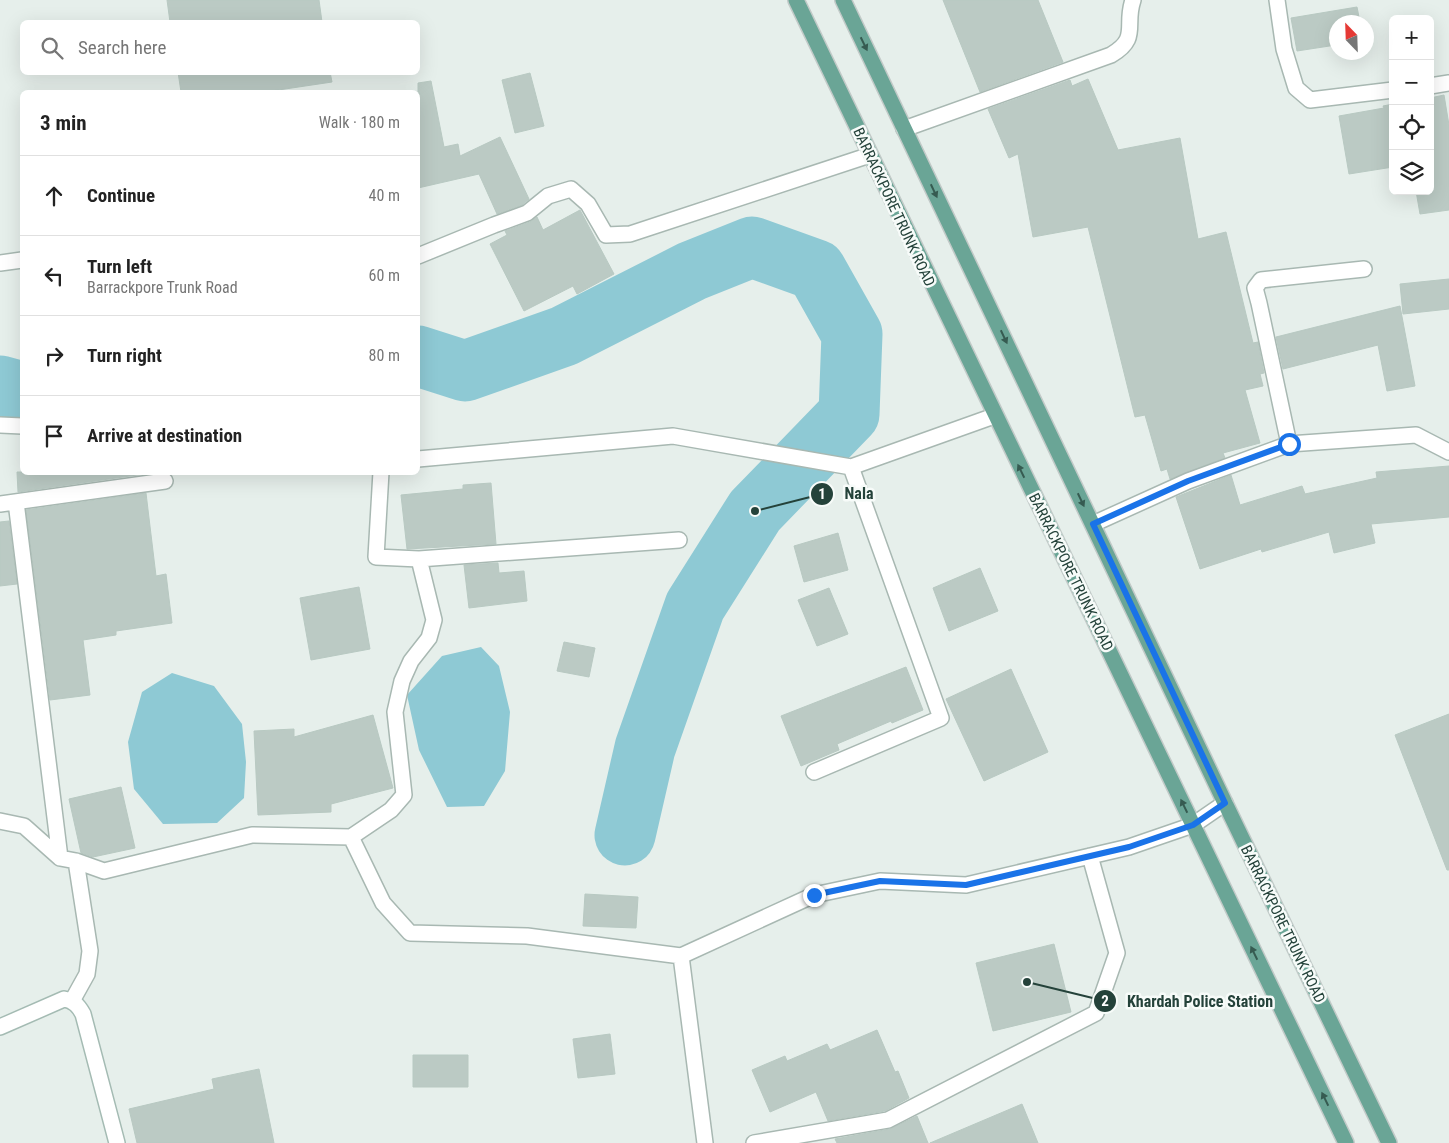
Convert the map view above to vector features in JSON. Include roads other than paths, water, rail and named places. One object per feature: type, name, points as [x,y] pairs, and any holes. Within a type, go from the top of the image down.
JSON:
[{"type":"main road","name":"BARRACKPORE TRUNK ROAD","points":[[796,0],[994,416],[1064,556],[1346,1143]]},
{"type":"main road","name":"BARRACKPORE TRUNK ROAD","points":[[843,0],[1389,1143]]},
{"type":"street","points":[[904,129],[1112,55],[1122,49],[1129,38],[1130,9],[1133,0]]},
{"type":"street","points":[[1277,0],[1284,49],[1296,88],[1310,100],[1389,90]]},
{"type":"street","points":[[1434,85],[1449,83]]},
{"type":"street","points":[[420,255],[527,213],[548,196],[571,189],[588,204],[606,235],[630,234],[870,155]]},
{"type":"street","points":[[0,263],[20,260]]},
{"type":"street","points":[[1289,444],[1259,303],[1254,288],[1261,280],[1364,269]]},
{"type":"street","points":[[420,459],[673,436],[851,467],[994,416]]},
{"type":"street","points":[[0,425],[20,426]]},
{"type":"street","points":[[1093,524],[1188,481],[1289,444],[1416,435],[1449,452]]},
{"type":"street","points":[[814,772],[941,718],[851,467]]},
{"type":"street","points":[[382,475],[376,558],[419,559],[679,540]]},
{"type":"street","points":[[0,504],[165,480]]},
{"type":"street","points":[[16,502],[60,858]]},
{"type":"street","points":[[0,821],[24,826],[60,858],[76,861],[104,871],[252,835],[351,837],[391,810],[404,795],[394,712],[402,681],[411,661],[429,638],[434,620],[419,559]]},
{"type":"street","points":[[351,837],[382,903],[410,933],[527,936],[681,956],[814,895],[880,881],[966,885],[1129,847],[1193,825],[1225,803]]},
{"type":"street","points":[[754,1143],[888,1120],[1096,1013],[1117,953],[1090,856]]},
{"type":"street","points":[[72,1001],[87,974],[89,957],[76,861]]},
{"type":"street","points":[[681,956],[705,1143]]},
{"type":"street","points":[[0,1027],[64,999],[72,1001],[78,1006],[83,1014],[117,1143]]},
{"type":"water","points":[[481,647],[499,666],[510,712],[505,771],[484,806],[447,807],[419,750],[407,695],[442,656]]},
{"type":"water","points":[[172,673],[214,686],[242,724],[246,762],[244,798],[217,823],[163,824],[134,789],[128,742],[142,692]]},
{"type":"waterway","points":[[420,357],[465,371],[564,336],[692,271],[752,247],[816,270],[852,334],[849,414],[755,511],[695,606],[645,748],[625,835]]},
{"type":"waterway","points":[[0,386],[20,391]]},
{"type":"place","name":"Nala","points":[[755,511]]},
{"type":"place","name":"Khardah Police Station","points":[[1027,982]]}]
